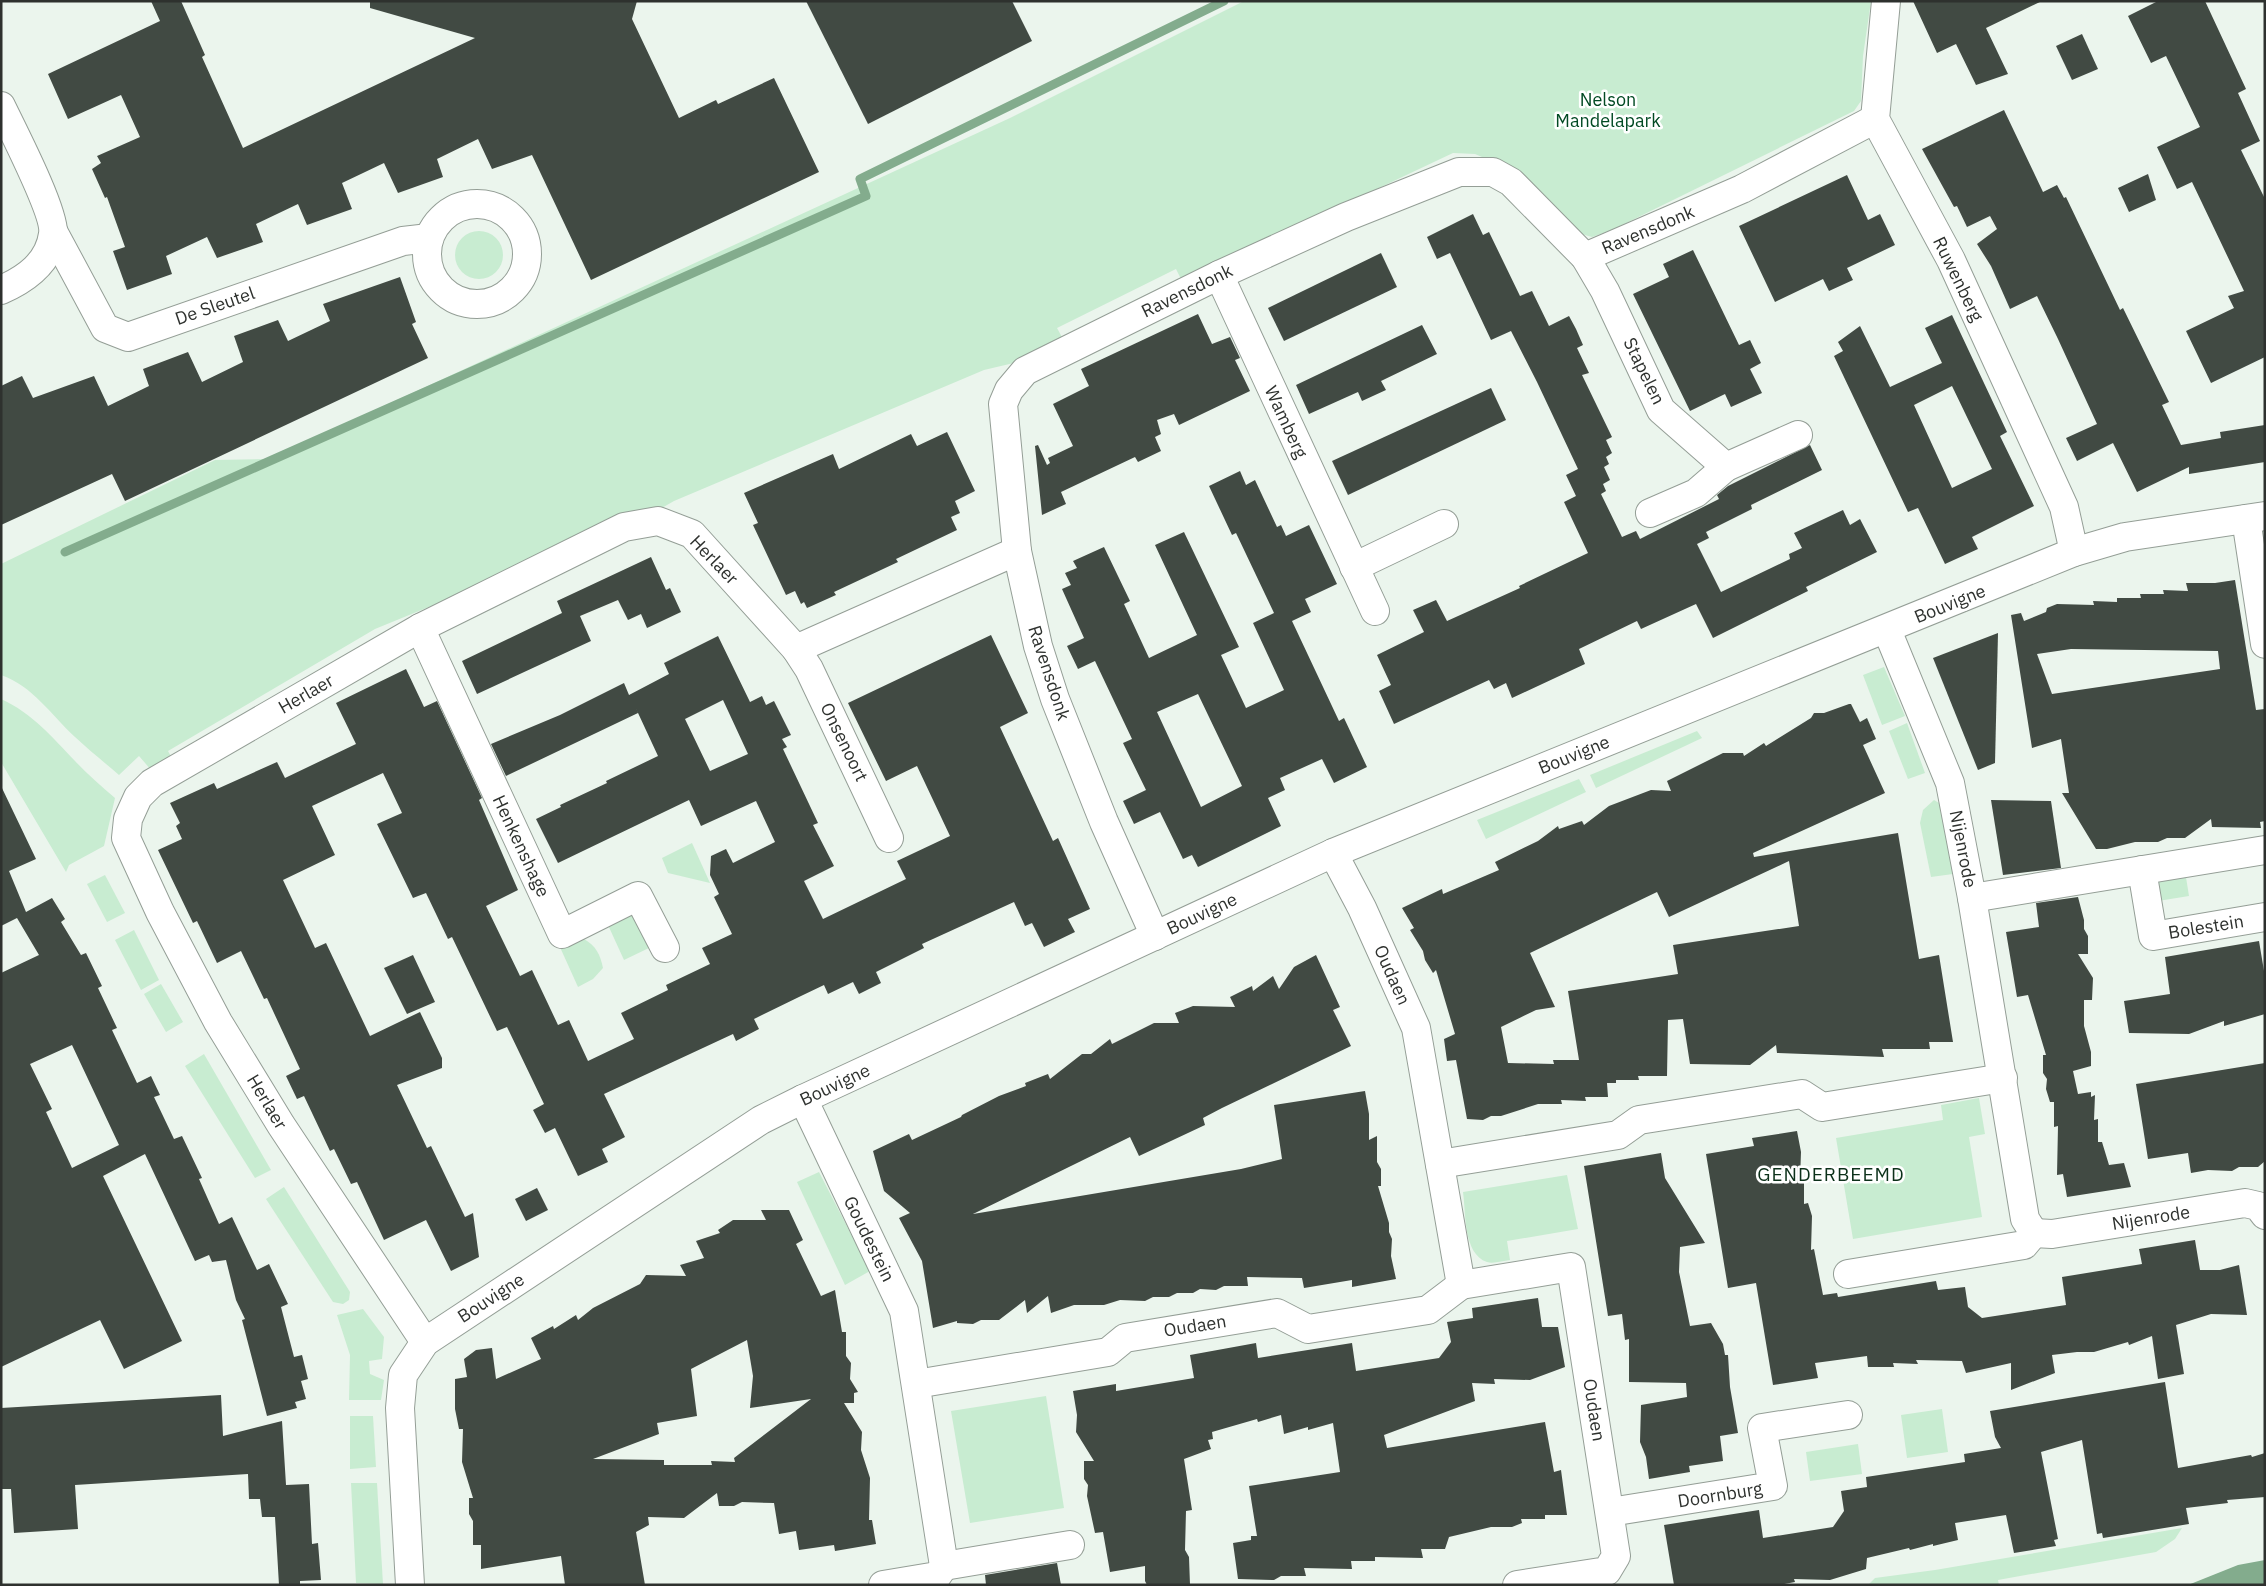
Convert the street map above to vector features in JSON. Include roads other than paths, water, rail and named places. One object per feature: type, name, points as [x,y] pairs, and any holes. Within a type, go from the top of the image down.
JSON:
[{"type":"street","points":[[1875,119],[1886,1]]},
{"type":"street","name":"De Sleutel","points":[[1,106],[49,210],[54,233],[105,328],[128,337],[403,241],[429,238]]},
{"type":"street","name":"Ravensdonk","points":[[1155,936],[1104,822],[1055,698],[1038,646],[1017,551],[1004,404],[1009,390],[1025,371],[1219,275],[1346,217],[1459,172],[1493,172],[1511,182],[1585,257],[1742,189],[1875,119]]},
{"type":"street","name":"Ruwenberg","points":[[1875,119],[1951,260],[2064,507],[2074,552]]},
{"type":"street","points":[[1,290],[20,282],[43,262],[54,233]]},
{"type":"street","name":"Stapelen","points":[[1585,257],[1605,291],[1662,410],[1726,467]]},
{"type":"street","name":"Wamberg","points":[[1219,275],[1375,611]]},
{"type":"street","points":[[1650,513],[1696,493],[1726,467],[1798,435]]},
{"type":"street","points":[[2256,518],[2265,644]]},
{"type":"street","name":"Bouvigne","points":[[410,1585],[400,1408],[403,1375],[425,1342],[761,1120],[1333,854],[1887,630],[2074,552],[2125,537],[2256,518]]},
{"type":"street","name":"Herlaer","points":[[425,1342],[304,1162],[218,1022],[160,912],[126,838],[128,820],[138,797],[152,783],[420,628],[624,527],[658,521],[692,534],[796,649]]},
{"type":"street","points":[[1354,567],[1444,524]]},
{"type":"street","points":[[796,649],[1017,551]]},
{"type":"street","name":"Henkenshage","points":[[420,628],[562,934],[638,896],[665,948]]},
{"type":"street","name":"Nijenrode","points":[[1887,630],[1950,783],[1972,898],[2026,1219],[2034,1233],[2052,1234],[2245,1203],[2258,1206],[2265,1215]]},
{"type":"street","name":"Onsenoort","points":[[796,649],[809,669],[889,838]]},
{"type":"street","points":[[1972,898],[2265,850]]},
{"type":"street","name":"Oudaen","points":[[1333,854],[1362,908],[1416,1028],[1461,1285]]},
{"type":"street","name":"Bolestein","points":[[2142,870],[2153,936],[2265,917]]},
{"type":"street","points":[[1440,1164],[1618,1135],[1639,1120],[1802,1094],[1822,1107],[2002,1078]]},
{"type":"street","name":"Goudestein","points":[[803,1100],[904,1311],[944,1566]]},
{"type":"street","points":[[1848,1274],[2024,1245],[2034,1233]]},
{"type":"street","name":"Oudaen","points":[[916,1384],[1108,1352],[1125,1338],[1277,1313],[1308,1329],[1428,1310],[1461,1285],[1571,1267],[1616,1556],[1607,1572],[1517,1585]]},
{"type":"street","name":"Doornburg","points":[[1610,1512],[1773,1486],[1762,1428],[1848,1415]]},
{"type":"street","points":[[883,1585],[937,1576],[944,1566],[1070,1545]]},
{"type":"waterway","points":[[65,552],[866,196],[860,179],[1224,1]]},
{"type":"district","name":"GENDERBEEMD","points":[[1831,1174]]},
{"type":"park label","name":"Nelson Mandelapark","points":[[1608,110]]}]
